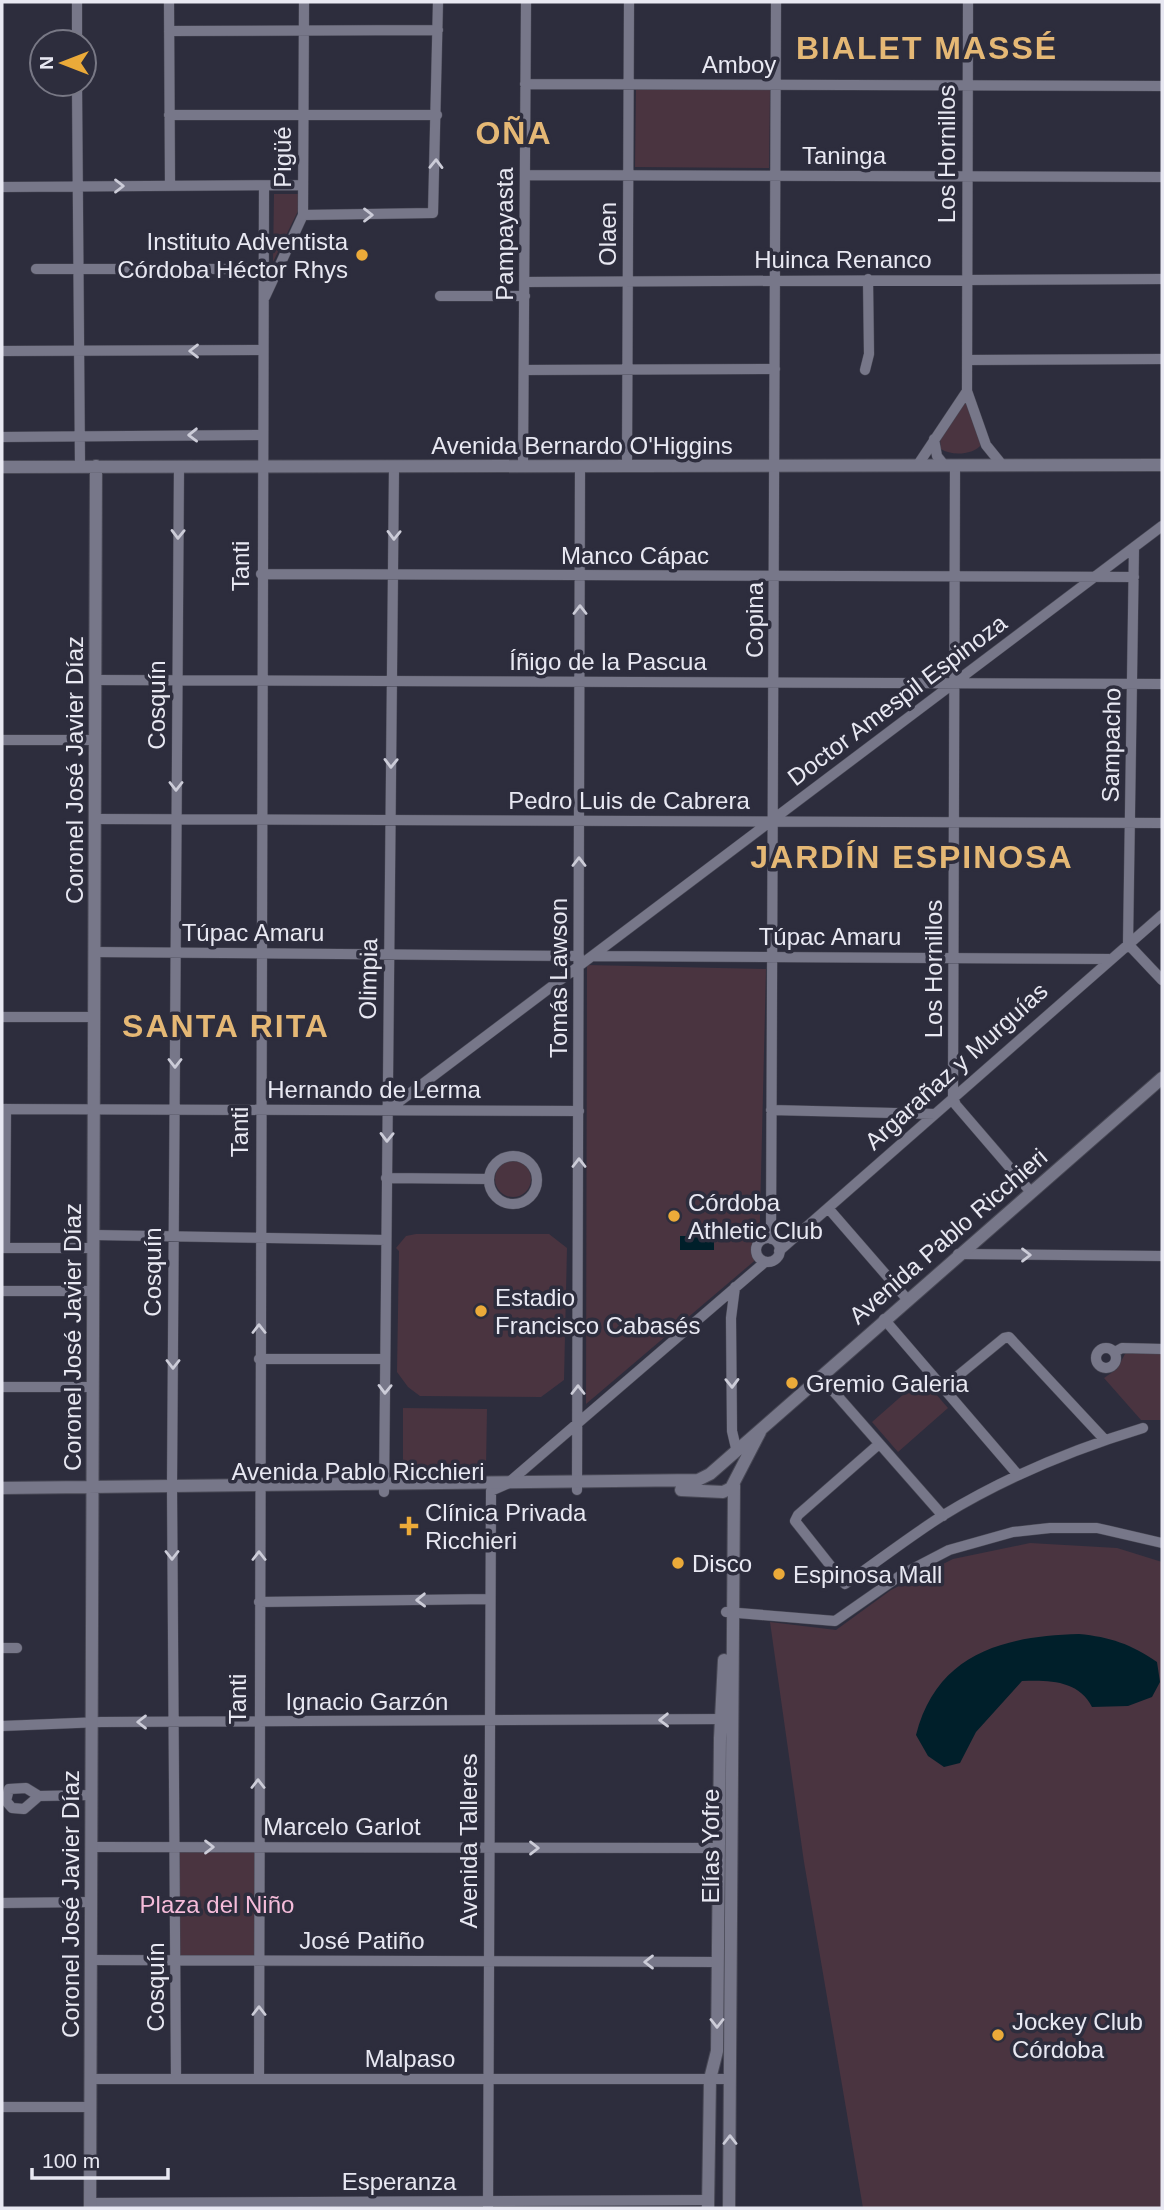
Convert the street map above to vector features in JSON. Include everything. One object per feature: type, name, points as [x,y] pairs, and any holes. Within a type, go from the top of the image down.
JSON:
[{"type":"main road","name":"Avenida Bernardo O'Higgins","points":[[2,467],[1162,465]]},
{"type":"main road","name":"Coronel José Javier Díaz","points":[[90,2206],[96,466]]},
{"type":"main road","name":"Avenida Pablo Ricchieri","points":[[384,1488],[491,1491],[692,1482],[715,1470],[736,1448],[1162,1078]]},
{"type":"main road","name":"Avenida Pablo Ricchieri","points":[[735,1481],[763,1427]]},
{"type":"main road","points":[[732,1469],[735,1481],[727,1490],[717,1490],[710,1482],[715,1470],[732,1469]]},
{"type":"main road","name":"Elías Yofre","points":[[708,2204],[710,2079],[717,2051],[719,1848],[735,1481]]},
{"type":"main road","name":"Avenida Pablo Ricchieri","points":[[2,1495],[507,1484],[717,1490]]},
{"type":"main road","name":"Avenida Pablo Ricchieri","points":[[2,1488],[93,1491]]},
{"type":"main road","name":"Elías Yofre","points":[[717,1490],[726,1504],[729,1612]]},
{"type":"main road","name":"Elías Yofre","points":[[726,1719],[729,2208]]},
{"type":"street","points":[[77,2],[77,28]]},
{"type":"street","points":[[169,2],[170,186]]},
{"type":"street","name":"Pigüé","points":[[262,304],[275,269],[303,215],[304,2]]},
{"type":"street","points":[[303,215],[433,213],[438,2]]},
{"type":"street","name":"Pampayasta","points":[[523,466],[526,2]]},
{"type":"street","name":"Olaen","points":[[627,466],[629,2]]},
{"type":"street","name":"Copina","points":[[771,1239],[776,2]]},
{"type":"street","name":"Los Hornillos","points":[[968,2],[967,391],[986,445],[1003,466]]},
{"type":"street","points":[[169,31],[438,30]]},
{"type":"street","name":"Amboy","points":[[525,84],[1162,86]]},
{"type":"street","points":[[77,98],[80,466]]},
{"type":"street","points":[[169,115],[437,115]]},
{"type":"street","name":"Taninga","points":[[525,175],[1162,177]]},
{"type":"street","name":"Tanti","points":[[259,2079],[258,1359],[264,186]]},
{"type":"street","points":[[2,187],[303,186]]},
{"type":"street","points":[[36,269],[275,269]]},
{"type":"street","points":[[865,370],[869,354],[869,279]]},
{"type":"street","name":"Huinca Renanco","points":[[525,282],[1162,279]]},
{"type":"street","points":[[440,296],[525,296]]},
{"type":"street","points":[[2,351],[262,350]]},
{"type":"street","points":[[967,360],[1162,359]]},
{"type":"street","points":[[524,370],[775,369]]},
{"type":"street","points":[[917,466],[967,391]]},
{"type":"street","points":[[2,437],[261,435]]},
{"type":"street","name":"Los Hornillos","points":[[934,439],[937,456],[950,466],[955,578],[953,1098]]},
{"type":"street","points":[[972,466],[986,445]]},
{"type":"street","name":"Cosquín","points":[[176,2079],[172,1490],[179,466]]},
{"type":"street","name":"Tomás Lawson","points":[[578,1486],[580,466]]},
{"type":"street","name":"Olimpia","points":[[384,1488],[394,467]]},
{"type":"street","name":"Doctor Amespil Espinoza","points":[[388,1110],[579,961],[593,956],[1162,526]]},
{"type":"street","name":"Sampacho","points":[[1128,944],[1134,547]]},
{"type":"street","name":"Manco Cápac","points":[[261,574],[1134,577]]},
{"type":"street","name":"Íñigo de la Pascua","points":[[96,680],[1162,684]]},
{"type":"street","points":[[2,740],[95,740]]},
{"type":"street","name":"Pedro Luis de Cabrera","points":[[95,819],[1162,823]]},
{"type":"street","name":"Argarañaz y Murguías","points":[[779,1251],[1162,915]]},
{"type":"street","points":[[1128,944],[1162,980]]},
{"type":"street","name":"Túpac Amaru","points":[[94,952],[390,954],[579,961]]},
{"type":"street","name":"Túpac Amaru","points":[[593,956],[1109,959]]},
{"type":"street","points":[[2,1017],[94,1017]]},
{"type":"street","points":[[953,1098],[1030,1191]]},
{"type":"street","points":[[4,1109],[3,1248],[173,1238],[386,1240]]},
{"type":"street","name":"Hernando de Lerma","points":[[4,1109],[579,1111]]},
{"type":"street","points":[[771,1110],[935,1114]]},
{"type":"street","points":[[515,1156],[534,1167],[537,1182],[530,1197],[516,1204],[500,1200],[494,1194],[489,1178],[495,1164],[515,1156]]},
{"type":"street","points":[[386,1178],[489,1178]]},
{"type":"street","points":[[828,1208],[907,1299]]},
{"type":"street","points":[[491,1491],[507,1484],[735,1287],[765,1262],[775,1259],[779,1251],[777,1243],[771,1239],[764,1240],[757,1247],[759,1257],[765,1262]]},
{"type":"street","points":[[958,1254],[1162,1256]]},
{"type":"street","points":[[735,1287],[731,1318],[732,1431],[736,1448]]},
{"type":"street","points":[[2,1291],[94,1291]]},
{"type":"street","points":[[719,1301],[731,1318]]},
{"type":"street","points":[[884,1319],[1018,1475]]},
{"type":"street","points":[[943,1388],[1004,1338],[1009,1337],[1017,1342],[1105,1440]]},
{"type":"street","points":[[1115,1352],[1122,1348],[1162,1349]]},
{"type":"street","points":[[258,1359],[385,1359]]},
{"type":"street","points":[[820,1376],[943,1516]]},
{"type":"street","points":[[2,1387],[93,1387]]},
{"type":"street","points":[[879,1444],[798,1515],[795,1521],[845,1584],[943,1516],[1018,1475],[1105,1440],[1143,1428]]},
{"type":"street","name":"Avenida Talleres","points":[[488,2205],[491,1491]]},
{"type":"street","points":[[729,1612],[835,1621],[901,1575],[949,1550],[1013,1532],[1050,1528],[1097,1528],[1162,1543]]},
{"type":"street","points":[[259,1602],[490,1599]]},
{"type":"street","points":[[2,1648],[18,1648]]},
{"type":"street","name":"Ignacio Garzón","points":[[2,1726],[92,1722],[726,1719]]},
{"type":"street","points":[[38,1796],[92,1795]]},
{"type":"street","name":"Marcelo Garlot","points":[[92,1847],[719,1848]]},
{"type":"street","points":[[2,1903],[91,1902]]},
{"type":"street","name":"José Patiño","points":[[91,1960],[717,1962]]},
{"type":"street","name":"Malpaso","points":[[91,2079],[730,2079]]},
{"type":"street","points":[[2,2106],[91,2107]]},
{"type":"street","name":"Esperanza","points":[[90,2206],[708,2204]]},
{"type":"green space","points":[[636,89],[770,90],[769,168],[635,167]]},
{"type":"green space","points":[[274,194],[299,194],[298,211],[273,262]]},
{"type":"green space","points":[[967,399],[981,437],[981,445],[967,453],[945,451],[941,449],[940,439]]},
{"type":"green space","name":"Córdoba Athletic Club","points":[[587,965],[766,969],[759,1257],[586,1404]]},
{"type":"green space","points":[[513,1161],[526,1166],[531,1179],[526,1192],[513,1197],[500,1192],[495,1179],[500,1166]]},
{"type":"green space","name":"Estadio Francisco Cabasés","points":[[549,1234],[567,1248],[564,1380],[541,1397],[420,1396],[408,1387],[397,1372],[399,1251],[396,1248],[406,1236]]},
{"type":"green space","points":[[1126,1352],[1162,1354],[1162,1420],[1141,1420],[1104,1378],[1117,1369]]},
{"type":"green space","points":[[922,1378],[948,1408],[898,1452],[872,1422]]},
{"type":"green space","points":[[403,1408],[487,1409],[486,1468],[403,1467]]},
{"type":"green space","name":"Jockey Club Córdoba","points":[[1030,1543],[1117,1548],[1162,1562],[1162,2208],[863,2208],[804,1862],[770,1622],[836,1630],[891,1590],[953,1559]]},
{"type":"green space","name":"Plaza del Niño","points":[[175,1847],[259,1847],[258,1960],[176,1960]]},
{"type":"water","points":[[680,1236],[714,1236],[714,1250],[680,1250]]},
{"type":"water","points":[[1079,1634],[1120,1642],[1157,1662],[1160,1682],[1152,1697],[1128,1706],[1092,1707],[1079,1691],[1071,1687],[1052,1682],[1022,1681],[976,1732],[960,1763],[944,1767],[928,1756],[916,1735],[926,1707],[940,1685],[957,1668],[977,1654],[1000,1645],[1025,1639]]},
{"type":"place","name":"Instituto Adventista Córdoba Héctor Rhys","points":[[362,255]]},
{"type":"place","name":"Córdoba Athletic Club","points":[[674,1216]]},
{"type":"place","name":"Estadio Francisco Cabasés","points":[[481,1311]]},
{"type":"place","name":"Gremio Galeria","points":[[792,1383]]},
{"type":"place","name":"Clínica Privada Ricchieri","points":[[409,1526]]},
{"type":"place","name":"Disco","points":[[678,1563]]},
{"type":"place","name":"Espinosa Mall","points":[[779,1574]]},
{"type":"place","name":"Jockey Club Córdoba","points":[[998,2035]]},
{"type":"district","name":"BIALET MASSÉ","points":[[927,48]]},
{"type":"district","name":"OÑA","points":[[514,133]]},
{"type":"district","name":"JARDÍN ESPINOSA","points":[[912,857]]},
{"type":"district","name":"SANTA RITA","points":[[226,1026]]}]
